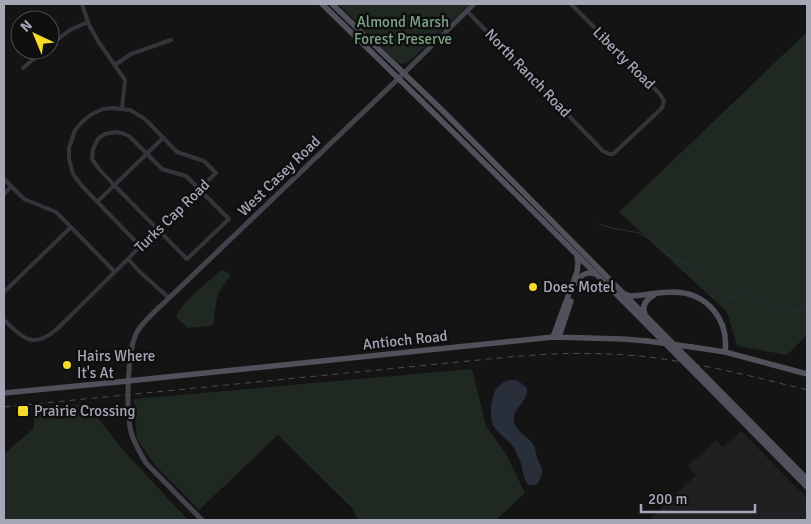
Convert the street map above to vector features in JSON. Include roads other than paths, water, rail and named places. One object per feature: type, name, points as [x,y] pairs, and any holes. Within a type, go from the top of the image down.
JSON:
[{"type":"main road","points":[[322,4],[401,76],[444,112],[807,479]]},
{"type":"main road","points":[[332,4],[577,256],[807,487]]},
{"type":"main road","name":"West Casey Road","points":[[202,520],[152,470],[140,455],[136,446],[131,429],[129,381],[131,348],[137,332],[169,298],[474,4]]},
{"type":"main road","points":[[556,337],[577,272],[577,256]]},
{"type":"main road","points":[[556,337],[580,276],[585,273],[597,275]]},
{"type":"main road","points":[[624,293],[631,296],[674,292],[699,299],[708,305],[721,320],[726,342],[725,352]]},
{"type":"main road","points":[[647,317],[644,311],[645,303],[656,294]]},
{"type":"main road","name":"Antioch Road","points":[[4,393],[556,337],[647,341],[725,352],[807,374]]},
{"type":"street","points":[[82,4],[88,22],[98,41],[124,80],[122,108]]},
{"type":"street","name":"Liberty Road","points":[[571,4],[663,98],[663,105],[655,115]]},
{"type":"street","name":"North Ranch Road","points":[[467,11],[603,151],[613,154],[655,115]]},
{"type":"street","points":[[60,38],[70,30],[88,22]]},
{"type":"street","points":[[115,65],[131,54],[171,40]]},
{"type":"street","points":[[23,68],[32,60]]},
{"type":"street","points":[[97,202],[163,138],[142,117],[122,108],[103,109],[87,117],[75,130],[70,143],[69,159],[74,174],[82,186],[97,202],[140,246]]},
{"type":"street","points":[[115,132],[129,136],[162,169],[186,176],[229,219],[187,259],[114,186],[92,159],[93,149],[98,139],[105,134],[115,132]]},
{"type":"street","name":"Turks Cap Road","points":[[4,320],[20,336],[33,340],[47,337],[216,173],[204,161],[177,152],[163,138]]},
{"type":"street","points":[[4,179],[24,199],[56,212],[115,272]]},
{"type":"street","points":[[4,194],[11,187]]},
{"type":"street","points":[[4,292],[71,227]]},
{"type":"street","points":[[128,259],[169,298]]},
{"type":"waterway","points":[[599,224],[640,233],[668,255],[695,268],[719,294],[726,298],[731,298],[747,289],[760,299],[771,304],[795,311],[807,308]]},
{"type":"railway","points":[[4,407],[509,357],[574,354],[639,356],[681,362],[807,390]]},
{"type":"place","name":"Does Motel","points":[[533,287]]},
{"type":"place","name":"Hairs Where It's At","points":[[67,365]]},
{"type":"place","name":"Prairie Crossing","points":[[23,411]]},
{"type":"park label","name":"Almond Marsh Forest Preserve","points":[[403,30]]}]
